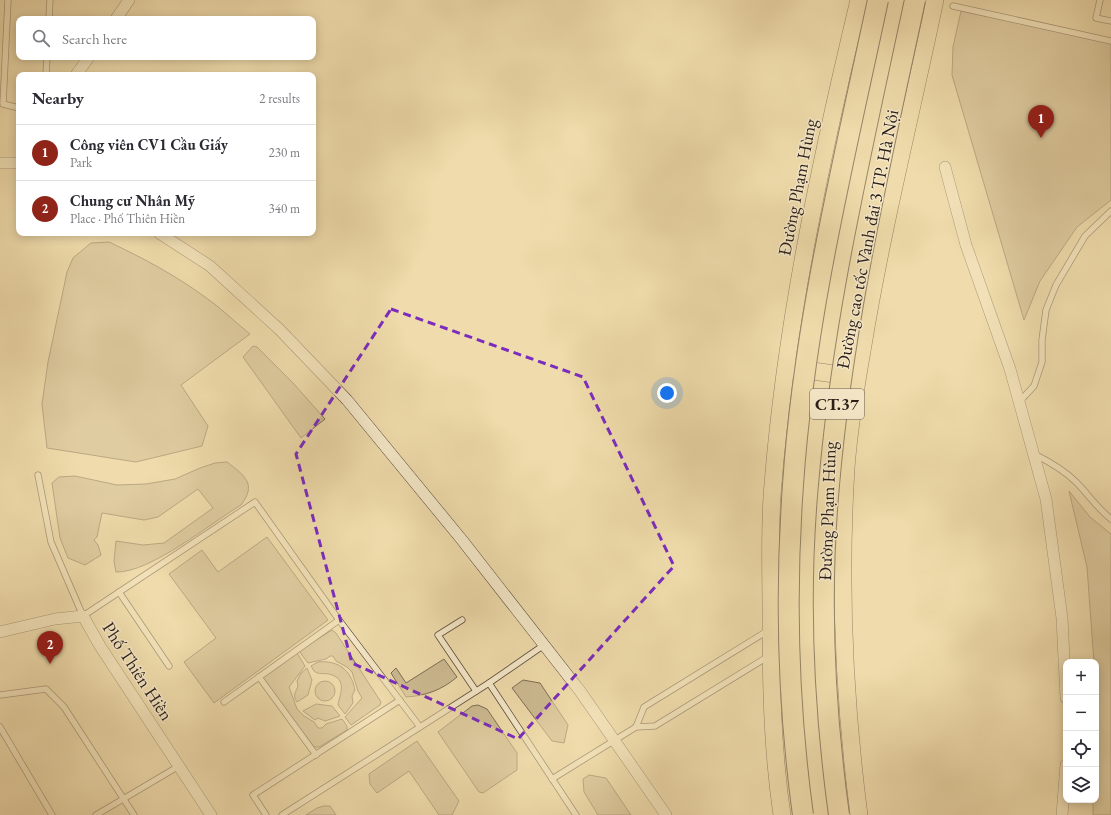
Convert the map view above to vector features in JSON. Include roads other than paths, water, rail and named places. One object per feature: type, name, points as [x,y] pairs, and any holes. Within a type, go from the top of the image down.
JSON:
[{"type":"highway","name":"Đường cao tốc Vành đai 3 TP. Hà Nội","points":[[803,815],[797,773],[790,678],[788,582],[793,484],[803,393],[816,306],[878,0]]},
{"type":"highway","name":"Đường cao tốc Vành đai 3 TP. Hà Nội","points":[[839,815],[833,770],[826,677],[824,582],[829,486],[838,399],[851,312],[883,150],[915,0]]},
{"type":"main road","name":"Đường Phạm Hùng","points":[[782,815],[777,781],[770,656],[772,486],[778,427],[798,285],[835,100],[859,0]]},
{"type":"main road","name":"Đường Phạm Hùng","points":[[859,815],[852,762],[846,689],[843,571],[846,467],[857,378],[871,295],[935,0]]},
{"type":"main road","points":[[786,367],[857,378]]},
{"type":"street","points":[[118,16],[129,0]]},
{"type":"street","points":[[78,72],[87,60]]},
{"type":"street","points":[[0,163],[16,163]]},
{"type":"street","points":[[945,167],[966,245],[1010,369],[1046,499],[1062,618],[1066,695]]},
{"type":"street","points":[[164,236],[210,266],[280,330],[347,400],[462,540],[580,690],[666,815]]},
{"type":"street","name":"Phố Thiên Hiền","points":[[0,632],[55,619],[83,616],[100,646],[211,815]]},
{"type":"street","points":[[1062,815],[1066,767]]},
{"type":"lane","points":[[8,0],[2,104],[16,107]]},
{"type":"lane","points":[[49,16],[50,0]]},
{"type":"lane","points":[[1100,0],[1096,18],[1111,21]]},
{"type":"lane","points":[[953,6],[1111,41]]},
{"type":"lane","points":[[46,72],[47,60]]},
{"type":"lane","points":[[1019,402],[1034,386],[1042,362],[1042,340],[1046,310],[1056,285],[1085,236],[1111,211]]},
{"type":"lane","points":[[1034,454],[1057,466],[1077,483],[1100,511],[1111,519]]},
{"type":"lane","points":[[38,475],[51,542],[83,616],[255,502],[339,620],[420,727]]},
{"type":"lane","points":[[119,592],[169,666]]},
{"type":"lane","points":[[224,702],[339,620]]},
{"type":"lane","points":[[462,620],[438,635],[476,691]]},
{"type":"lane","points":[[636,727],[644,707],[771,628]]},
{"type":"lane","points":[[282,815],[489,683],[544,644]]},
{"type":"lane","points":[[552,779],[636,727],[655,726],[770,656]]},
{"type":"lane","points":[[259,677],[316,755]]},
{"type":"lane","points":[[489,683],[576,815]]},
{"type":"lane","points":[[0,696],[46,689],[64,707],[134,815]]},
{"type":"lane","points":[[266,815],[253,795],[400,700]]},
{"type":"lane","points":[[0,727],[52,815]]},
{"type":"lane","points":[[96,815],[179,766]]},
{"type":"place","name":"Công viên CV1 Cầu Giấy","points":[[1041,138]]},
{"type":"place","name":"Chung cư Nhân Mỹ","points":[[50,664]]}]
